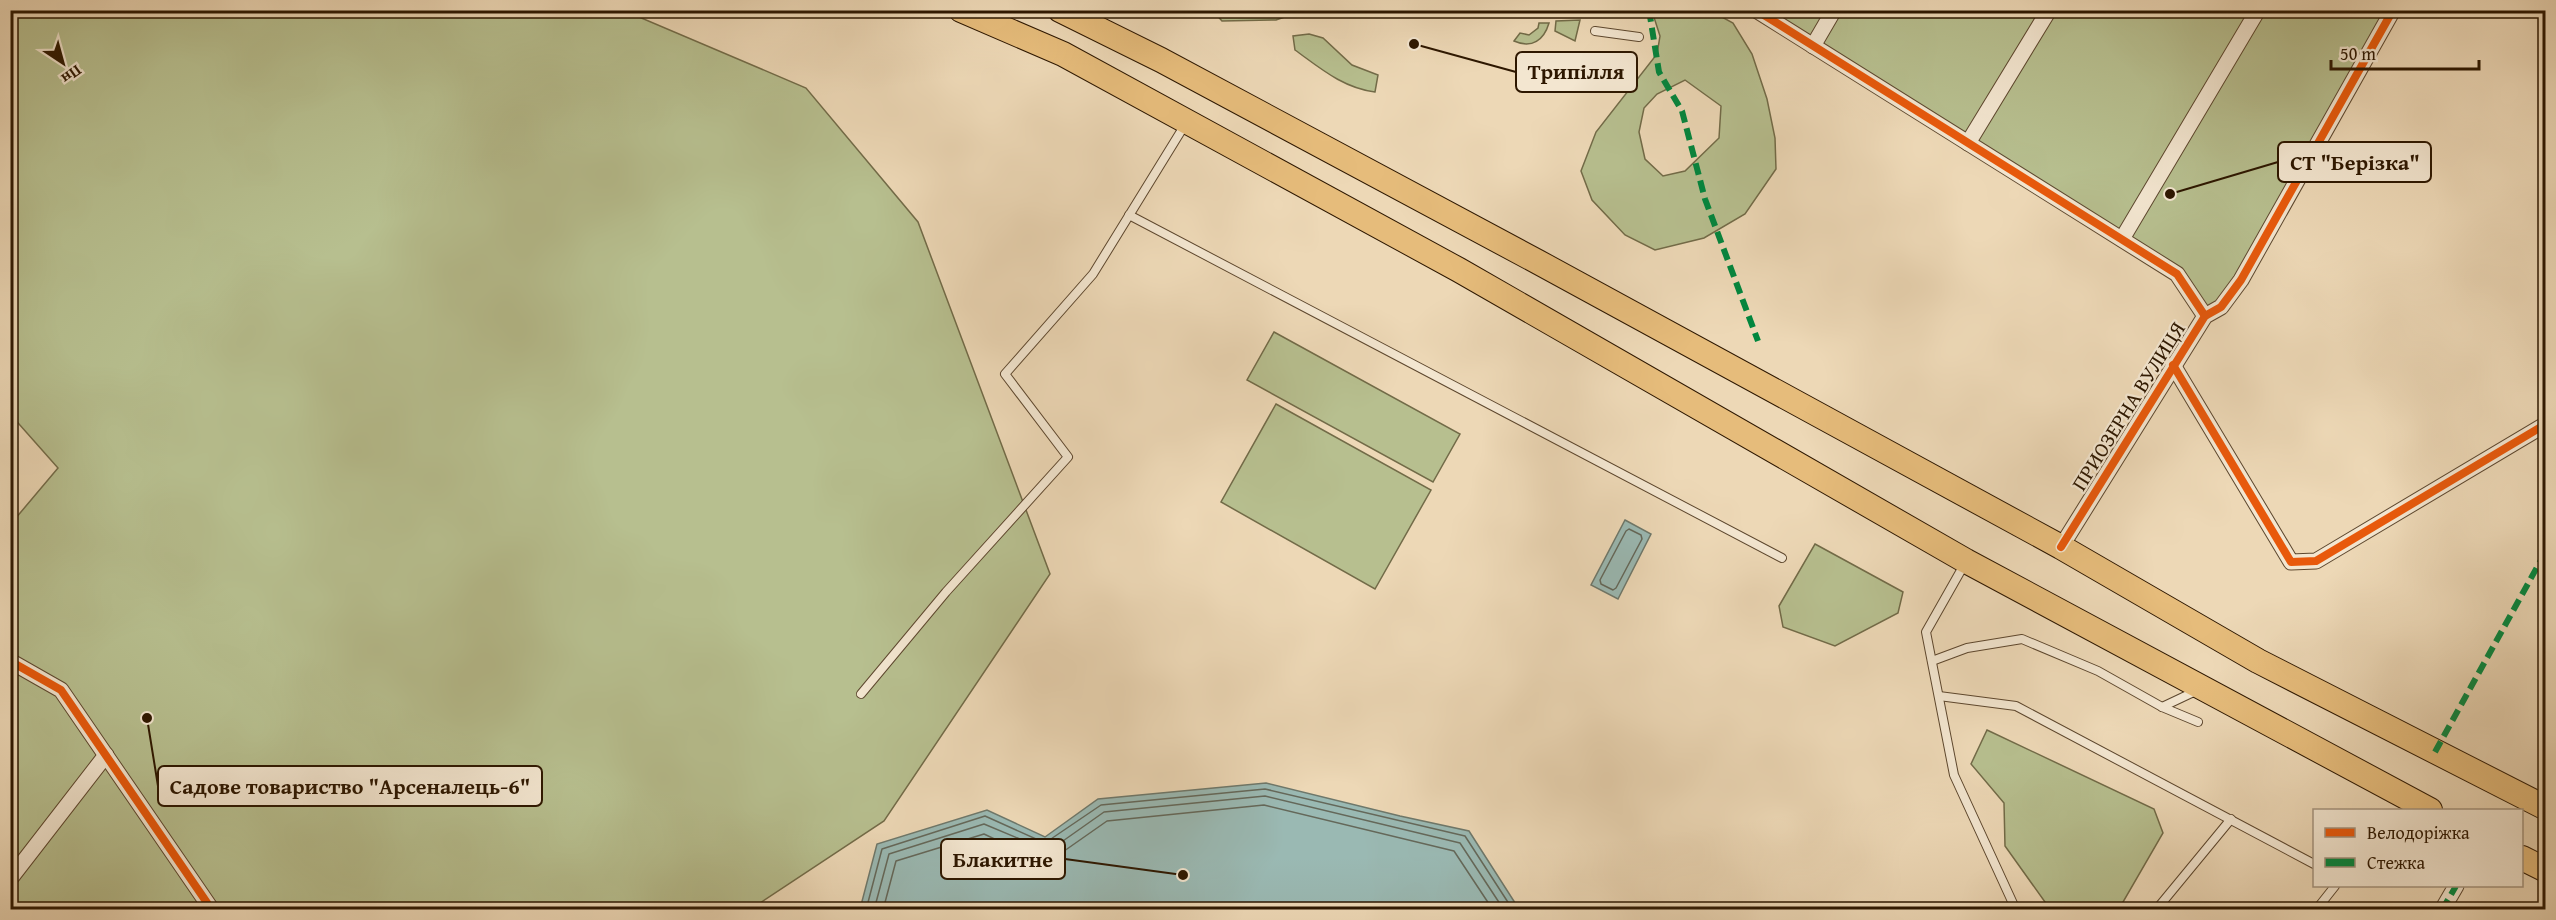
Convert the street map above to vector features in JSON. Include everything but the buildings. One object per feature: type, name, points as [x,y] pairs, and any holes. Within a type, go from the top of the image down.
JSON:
[{"type":"main road","points":[[961,10],[1063,54],[1458,270],[1966,561],[2428,809]]},
{"type":"main road","points":[[1060,10],[1161,60],[1422,200],[2061,547],[2258,661],[2546,808]]},
{"type":"main road","points":[[2523,858],[2546,870]]},
{"type":"street","points":[[1756,10],[2177,274],[2205,316]]},
{"type":"street","points":[[1812,46],[1834,10]]},
{"type":"street","points":[[1968,143],[2049,10]]},
{"type":"street","points":[[2122,239],[2258,10]]},
{"type":"street","name":"ПРИОЗЕРНА ВУЛИЦЯ","points":[[2061,547],[2205,316],[2221,307],[2241,280],[2393,10]]},
{"type":"street","points":[[2173,365],[2290,562],[2316,561],[2546,424]]},
{"type":"street","points":[[10,661],[61,690],[212,909]]},
{"type":"street","points":[[10,879],[106,755]]},
{"type":"street","points":[[2442,909],[2455,887]]},
{"type":"lane","points":[[1595,32],[1640,37]]},
{"type":"lane","points":[[861,694],[946,592],[1068,457],[1005,374],[1093,274],[1186,122]]},
{"type":"lane","points":[[1129,215],[1782,558]]},
{"type":"lane","points":[[1966,561],[1926,632],[1954,775],[2016,909]]},
{"type":"lane","points":[[1932,661],[1967,648],[2022,639],[2098,670],[2162,708],[2198,722]]},
{"type":"lane","points":[[2162,708],[2203,688]]},
{"type":"lane","points":[[1939,696],[2016,706],[2313,863]]},
{"type":"lane","points":[[2156,909],[2231,819]]},
{"type":"lane","points":[[2316,909],[2333,887]]},
{"type":"green space","points":[[11,11],[625,11],[806,88],[918,222],[1050,574],[884,821],[751,909],[11,909],[10,516],[15,519],[58,468],[11,415]]},
{"type":"green space","points":[[1213,11],[1302,11],[1276,20],[1222,21]]},
{"type":"green space","points":[[1652,11],[1711,11],[1733,23],[1752,54],[1767,99],[1775,138],[1776,169],[1745,214],[1704,238],[1655,250],[1625,235],[1592,200],[1581,171],[1596,132],[1657,54],[1660,36]],"holes":[[[1685,80],[1721,106],[1719,138],[1685,171],[1663,176],[1645,159],[1639,132],[1644,108],[1657,94]]]},
{"type":"green space","points":[[1756,11],[2393,11],[2241,280],[2205,316],[2177,274]]},
{"type":"green space","points":[[1580,20],[1575,41],[1555,31],[1556,21]]},
{"type":"green space","points":[[1539,23],[1549,23],[1544,34],[1536,41],[1526,44],[1514,41],[1520,33],[1529,35],[1538,28]]},
{"type":"green space","points":[[1309,34],[1323,38],[1352,65],[1378,75],[1375,92],[1342,82],[1295,50],[1293,36]]},
{"type":"green space","points":[[1274,332],[1460,434],[1433,482],[1247,380]]},
{"type":"green space","points":[[1276,404],[1431,490],[1375,589],[1221,502]]},
{"type":"green space","points":[[1815,544],[1903,592],[1898,613],[1835,646],[1783,627],[1779,606]]},
{"type":"green space","points":[[1987,730],[2154,809],[2163,833],[2119,909],[2050,909],[2005,846],[2004,803],[1971,764]]},
{"type":"water","points":[[1625,520],[1651,534],[1618,599],[1591,585]]},
{"type":"water","points":[[1266,783],[1469,831],[1519,909],[860,909],[877,844],[987,810],[1045,837],[1098,799]]},
{"type":"marked path","points":[[1649,10],[1659,72],[1682,111],[1705,199],[1758,341]]},
{"type":"marked path","points":[[2435,752],[2546,551]]},
{"type":"marked path","points":[[2442,910],[2455,887]]},
{"type":"cycle path","points":[[1756,10],[2177,274],[2205,316]]},
{"type":"cycle path","points":[[2061,547],[2205,316],[2221,307],[2241,280],[2393,10]]},
{"type":"cycle path","points":[[2173,365],[2291,562],[2316,561],[2546,424]]},
{"type":"cycle path","points":[[10,661],[61,690],[212,910]]},
{"type":"place","name":"Трипілля","points":[[1414,44]]},
{"type":"place","name":"СТ \"Берізка\"","points":[[2170,194]]},
{"type":"place","name":"Садове товариство \"Арсеналець-6\"","points":[[147,718]]},
{"type":"place","name":"Блакитне","points":[[1183,875]]}]
